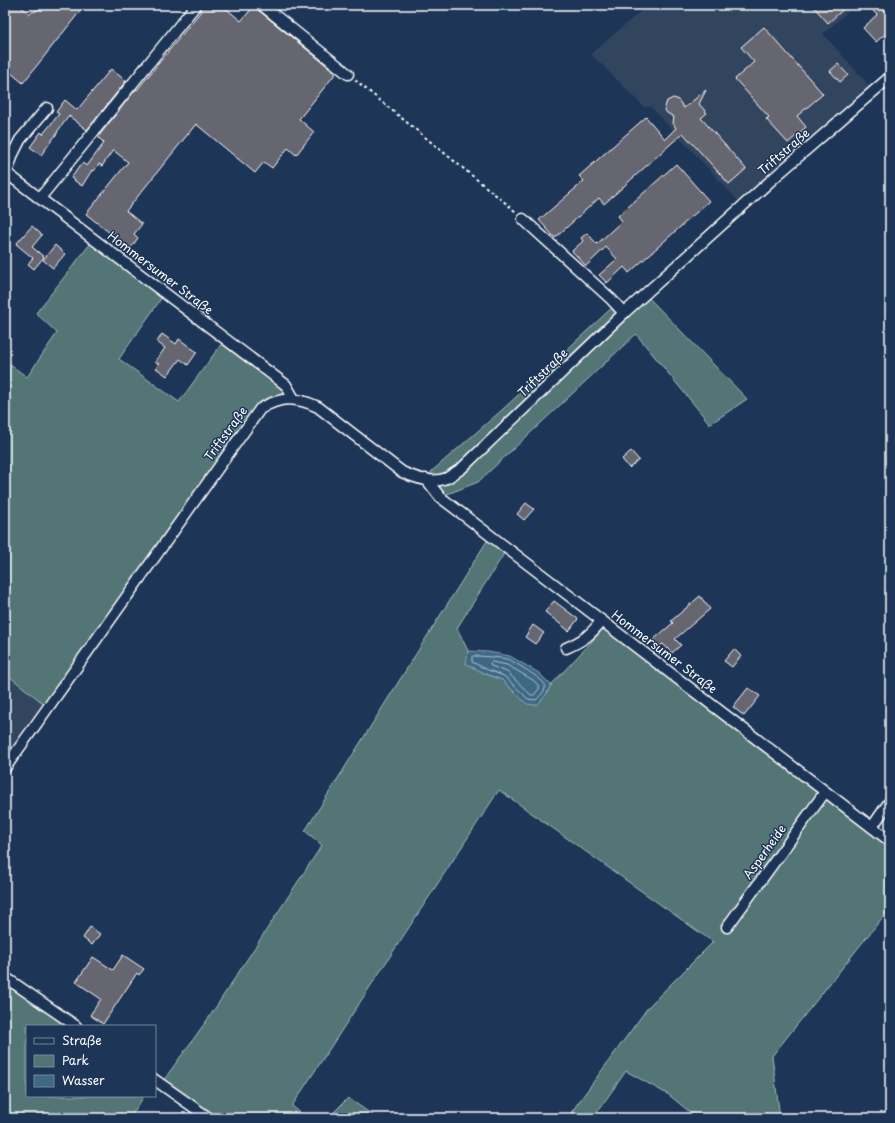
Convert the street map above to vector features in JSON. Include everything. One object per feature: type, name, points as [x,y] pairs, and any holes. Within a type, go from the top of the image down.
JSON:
[{"type":"street","points":[[40,198],[196,5]]},
{"type":"street","points":[[262,5],[348,74]]},
{"type":"street","name":"Triftstraße","points":[[5,768],[260,409],[269,404],[284,400],[294,399],[306,401],[318,407],[402,472],[412,477],[426,479],[437,480],[446,478],[461,469],[624,313],[776,176],[890,77]]},
{"type":"street","points":[[6,173],[20,140],[47,108]]},
{"type":"street","name":"Hommersumer Straße","points":[[6,173],[286,385],[294,399]]},
{"type":"street","points":[[523,219],[611,299],[624,313]]},
{"type":"street","name":"Hommersumer Straße","points":[[426,479],[440,497],[890,841]]},
{"type":"street","points":[[566,648],[577,644],[586,638],[601,621]]},
{"type":"street","name":"Asperheide","points":[[727,927],[825,792]]},
{"type":"street","points":[[872,827],[890,801]]},
{"type":"street","points":[[5,977],[75,1025]]},
{"type":"street","points":[[156,1081],[209,1118]]},
{"type":"path","points":[[348,74],[508,205],[523,219]]},
{"type":"shaded area","points":[[648,5],[855,5],[823,34],[874,91],[743,206],[651,107],[644,107],[591,54]]},
{"type":"shaded area","points":[[5,673],[48,707],[5,768]]},
{"type":"green space","points":[[94,239],[165,293],[119,359],[179,402],[225,339],[286,385],[294,399],[269,404],[48,707],[5,673],[5,361],[27,377],[57,333],[36,313]]},
{"type":"green space","points":[[645,294],[747,399],[710,424],[636,334],[478,482],[440,497],[426,479],[432,471],[502,410],[616,304],[624,313]]},
{"type":"green space","points":[[490,536],[507,549],[457,628],[468,651],[467,664],[502,680],[515,693],[546,695],[551,685],[607,625],[890,841],[890,908],[772,1056],[780,1118],[697,1118],[669,1095],[626,1071],[593,1118],[567,1118],[649,1006],[713,942],[499,790],[292,1106],[307,1118],[215,1118],[163,1081],[210,1016],[322,845],[305,831]]},
{"type":"green space","points":[[5,977],[71,1025],[26,1025],[26,1097],[143,1097],[130,1118],[5,1118]]},
{"type":"green space","points":[[348,1098],[377,1118],[328,1118]]},
{"type":"water","points":[[468,651],[488,652],[510,656],[539,673],[551,685],[546,695],[537,705],[527,704],[502,680],[466,664]]},
{"type":"building","points":[[5,5],[19,5],[30,14],[33,11],[35,12],[41,5],[85,5],[23,83],[5,68]]},
{"type":"building","points":[[206,5],[222,5],[241,21],[255,5],[258,10],[336,73],[299,119],[314,132],[296,155],[288,148],[272,168],[264,162],[255,173],[196,124],[126,211],[142,224],[134,234],[138,238],[130,249],[86,214],[128,162],[113,150],[102,166],[99,164],[94,171],[92,170],[82,186],[71,178],[82,163],[87,166],[104,143],[98,137]]},
{"type":"building","points":[[812,5],[848,5],[828,23]]},
{"type":"building","points":[[867,5],[879,5],[890,17],[890,30],[876,42],[863,28],[877,15]]},
{"type":"building","points":[[764,27],[823,94],[797,116],[806,127],[788,143],[766,119],[769,117],[735,79],[754,62],[741,47]]},
{"type":"building","points":[[838,64],[848,75],[840,82],[830,71]]},
{"type":"building","points":[[111,69],[126,81],[87,130],[69,116],[41,155],[30,147],[41,132],[43,134],[59,114],[56,112],[65,100],[77,110]]},
{"type":"building","points":[[706,90],[699,104],[707,113],[701,118],[746,169],[729,184],[683,133],[604,204],[599,198],[555,238],[539,220],[584,181],[579,176],[646,117],[665,139],[676,128],[673,123],[674,117],[665,110],[667,101],[673,98],[677,99],[684,108]]},
{"type":"building","points":[[676,164],[709,201],[629,273],[624,267],[607,283],[599,275],[617,259],[606,247],[586,266],[572,251],[583,241],[581,238],[587,233],[597,244],[622,221],[618,216]]},
{"type":"building","points":[[32,226],[42,235],[32,247],[44,257],[34,269],[28,264],[33,258],[16,244]]},
{"type":"building","points":[[55,245],[65,254],[53,268],[43,260]]},
{"type":"building","points":[[162,334],[176,344],[179,339],[197,352],[188,365],[180,359],[167,376],[156,368],[159,364],[155,362],[165,348],[157,342]]},
{"type":"building","points":[[631,451],[639,460],[629,468],[622,459]]},
{"type":"building","points":[[526,503],[534,509],[524,520],[517,514]]},
{"type":"building","points":[[700,596],[710,609],[675,639],[681,645],[672,653],[663,644],[659,647],[653,640],[673,623],[671,621]]},
{"type":"building","points":[[554,601],[578,619],[569,631],[545,612]]},
{"type":"building","points":[[533,625],[544,633],[535,644],[525,637]]},
{"type":"building","points":[[734,649],[741,656],[732,667],[724,661]]},
{"type":"building","points":[[748,688],[760,696],[744,716],[733,707]]},
{"type":"building","points":[[90,927],[100,934],[92,945],[83,938]]},
{"type":"building","points":[[123,955],[144,969],[139,975],[137,973],[103,1024],[90,1015],[101,999],[76,982],[93,957],[113,970]]}]
